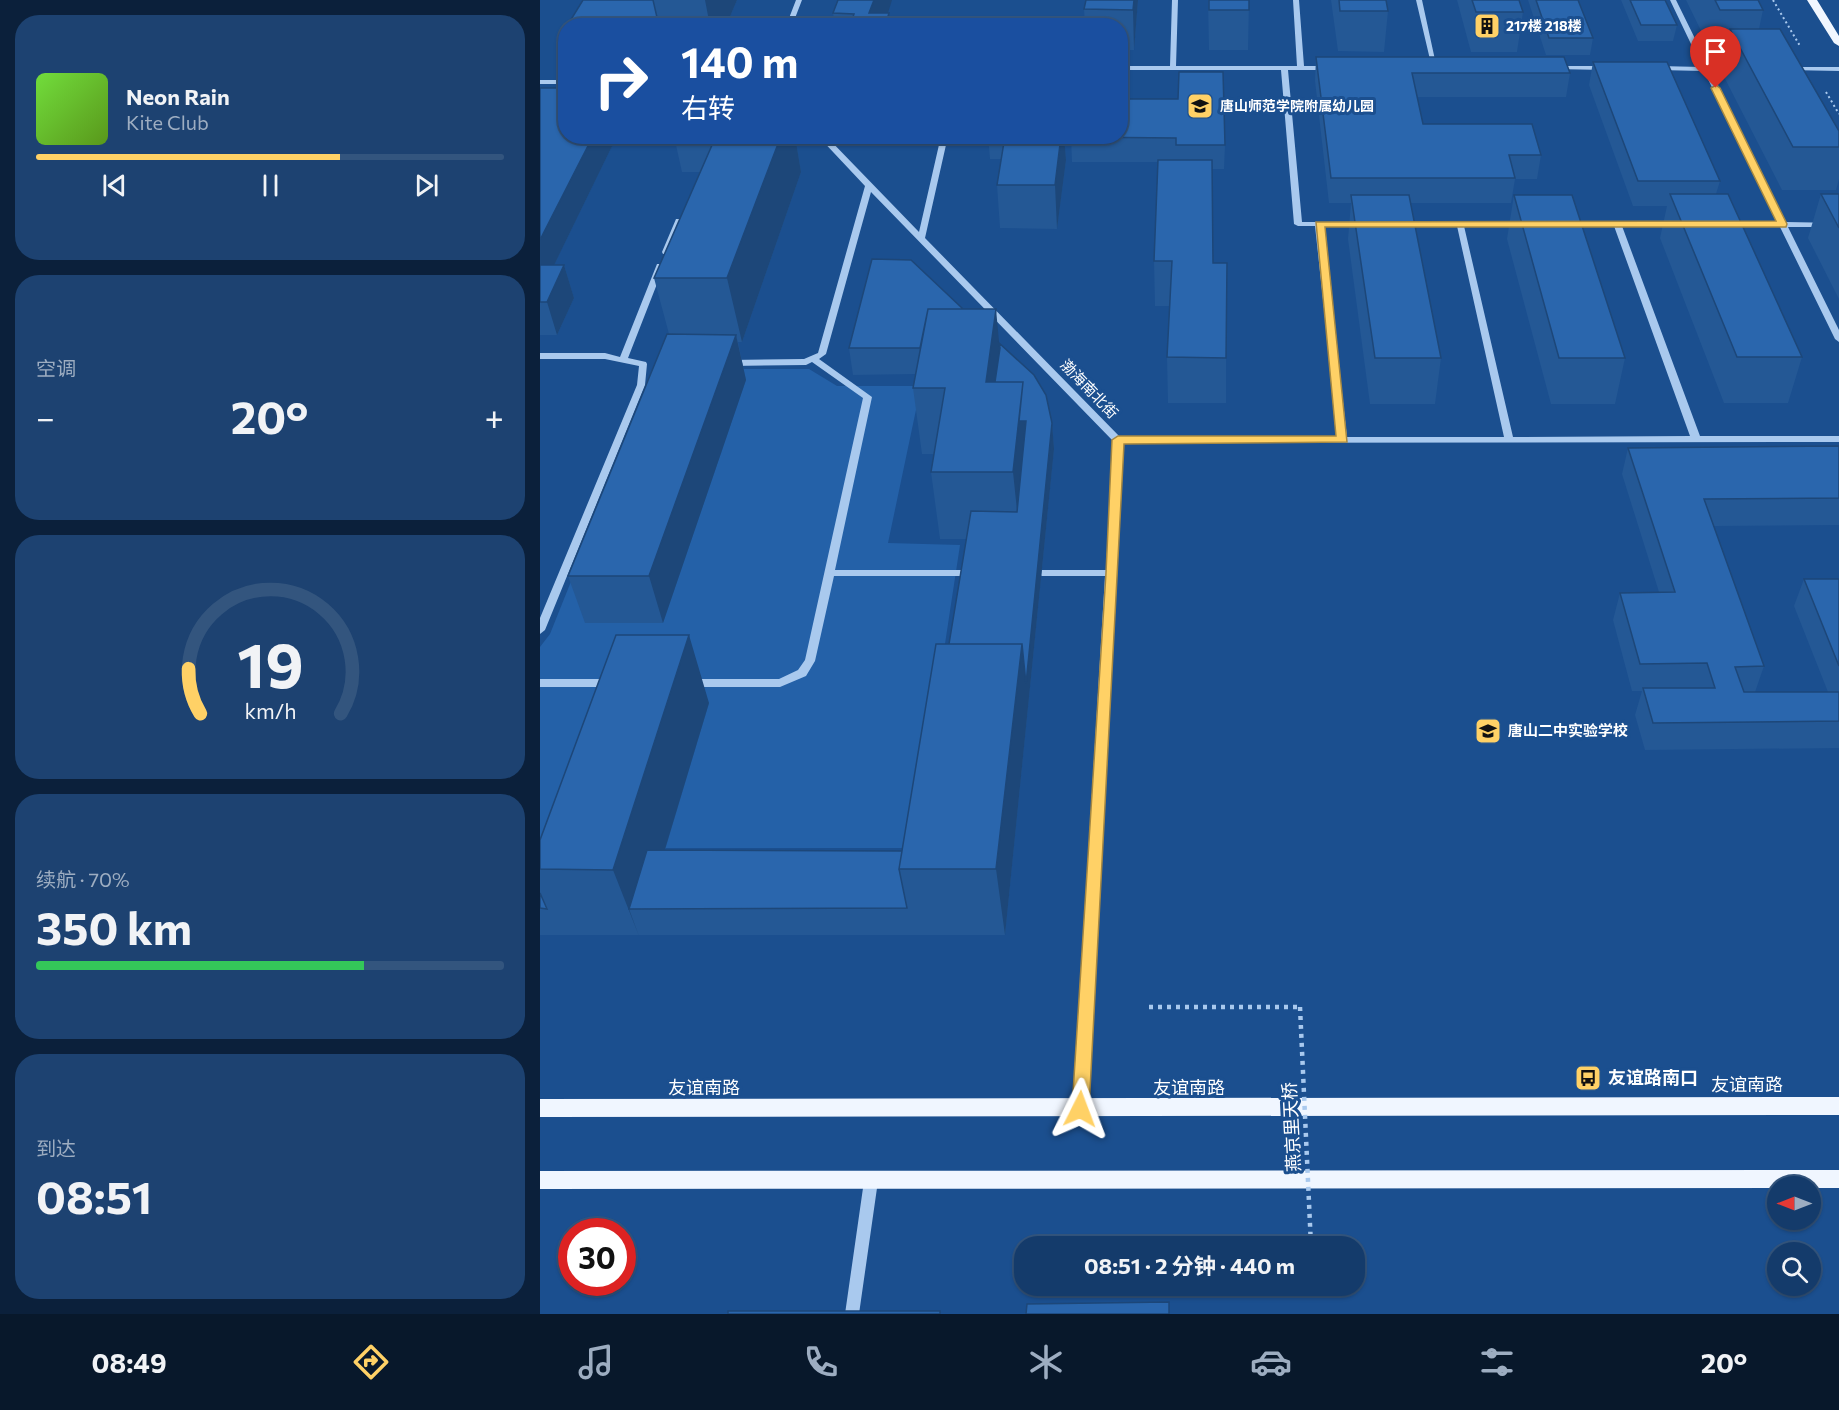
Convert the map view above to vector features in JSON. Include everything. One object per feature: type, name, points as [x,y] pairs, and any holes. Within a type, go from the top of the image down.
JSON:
[{"type":"main road","points":[[1812,0],[1839,44]]},
{"type":"main road","name":"友谊南路","points":[[540,1108],[1080,1109],[1839,1106]]},
{"type":"main road","points":[[540,1180],[1839,1179]]},
{"type":"street","points":[[792,18],[800,0]]},
{"type":"street","points":[[1173,69],[1175,0]]},
{"type":"street","points":[[1296,0],[1301,68]]},
{"type":"street","points":[[1419,0],[1435,68]]},
{"type":"street","points":[[1673,0],[1839,339]]},
{"type":"street","points":[[1128,68],[1334,68]]},
{"type":"street","points":[[1284,68],[1298,224],[1378,224]]},
{"type":"street","points":[[1424,68],[1447,68]]},
{"type":"street","points":[[1553,68],[1612,68]]},
{"type":"street","points":[[1647,69],[1742,69]]},
{"type":"street","points":[[1777,69],[1839,69]]},
{"type":"street","points":[[540,82],[558,82]]},
{"type":"street","name":"渤海南北街","points":[[829,144],[1118,440],[1113,573],[1080,1109]]},
{"type":"street","points":[[921,238],[943,144]]},
{"type":"street","points":[[724,363],[806,362],[815,360],[822,354],[869,186]]},
{"type":"street","points":[[624,358],[679,221]]},
{"type":"street","points":[[1319,224],[1343,440]]},
{"type":"street","points":[[1390,224],[1527,224]]},
{"type":"street","points":[[1460,224],[1509,439]]},
{"type":"street","points":[[1561,224],[1688,224]]},
{"type":"street","points":[[1617,224],[1696,439]]},
{"type":"street","points":[[1724,224],[1839,225]]},
{"type":"street","points":[[540,356],[624,358],[643,364],[654,364]]},
{"type":"street","points":[[684,683],[780,683],[802,673],[810,661],[868,397],[815,360]]},
{"type":"street","points":[[540,630],[641,385],[643,364]]},
{"type":"street","points":[[1118,440],[1839,438]]},
{"type":"street","points":[[829,573],[969,573]]},
{"type":"street","points":[[1042,573],[1113,573]]},
{"type":"street","points":[[540,683],[624,683]]},
{"type":"street","points":[[852,1314],[871,1181]]},
{"type":"path","name":"燕京里天桥","points":[[1149,1007],[1300,1007],[1311,1236]]},
{"type":"shaded area","points":[[656,369],[809,369],[837,386],[921,386],[888,543],[960,545],[914,848],[540,848],[540,647],[550,634]]},
{"type":"building","points":[[583,0],[653,0],[657,18],[572,18]]},
{"type":"building","points":[[838,0],[874,0],[869,13],[889,13],[887,18],[853,18],[854,14],[833,13]]},
{"type":"building","points":[[1086,0],[1134,0],[1133,10],[1084,9]]},
{"type":"building","points":[[1209,0],[1249,0],[1249,10],[1209,10]]},
{"type":"building","points":[[1339,0],[1386,0],[1388,11],[1340,11]]},
{"type":"building","points":[[1472,0],[1519,0],[1523,12],[1476,12]]},
{"type":"building","points":[[1536,0],[1578,0],[1593,38],[1549,38]]},
{"type":"building","points":[[1630,0],[1665,0],[1677,25],[1641,25]]},
{"type":"building","points":[[1715,0],[1758,0],[1763,10],[1720,10]]},
{"type":"building","points":[[1730,29],[1780,29],[1839,131],[1839,147],[1793,147]]},
{"type":"building","points":[[1316,57],[1564,57],[1570,73],[1412,73],[1423,124],[1532,124],[1541,155],[1509,155],[1515,178],[1331,178]]},
{"type":"building","points":[[1593,62],[1667,62],[1720,181],[1638,181]]},
{"type":"building","points":[[1179,72],[1223,72],[1225,145],[1176,145],[1176,138],[1128,138],[1128,99],[1178,99]]},
{"type":"building","points":[[540,88],[558,88],[558,144],[589,144],[540,240]]},
{"type":"building","points":[[713,144],[778,144],[727,278],[654,278]]},
{"type":"building","points":[[1004,144],[1060,144],[1055,185],[997,185]]},
{"type":"building","points":[[1158,160],[1212,160],[1213,263],[1227,263],[1226,358],[1167,357],[1172,261],[1154,261]]},
{"type":"building","points":[[1670,194],[1728,194],[1802,357],[1737,357]]},
{"type":"building","points":[[1821,194],[1839,194],[1839,228]]},
{"type":"building","points":[[1351,195],[1409,195],[1441,358],[1375,358]]},
{"type":"building","points":[[1514,195],[1572,195],[1625,358],[1559,358]]},
{"type":"building","points":[[872,259],[911,260],[963,309],[928,309],[920,348],[849,348]]},
{"type":"building","points":[[540,265],[564,265],[547,302],[540,302]]},
{"type":"building","points":[[928,309],[996,309],[986,382],[1023,382],[1013,472],[931,472],[945,388],[913,388]]},
{"type":"building","points":[[667,334],[736,335],[649,576],[568,576]]},
{"type":"building","points":[[999,343],[1034,375],[1046,395],[1052,423],[1026,684],[1022,644],[949,644],[971,511],[1017,512],[1026,421],[1019,421],[1023,382],[995,382]]},
{"type":"building","points":[[1839,446],[1839,498],[1704,499],[1764,666],[1735,667],[1744,692],[1839,692],[1839,721],[1653,723],[1643,688],[1715,688],[1707,663],[1640,664],[1620,593],[1675,592],[1628,448]]},
{"type":"building","points":[[1804,579],[1839,579],[1839,666]]},
{"type":"building","points":[[616,635],[689,635],[613,870],[540,869],[540,840]]},
{"type":"building","points":[[936,644],[1022,644],[996,869],[899,869]]},
{"type":"building","points":[[647,850],[902,851],[899,869],[907,908],[629,909]]},
{"type":"building","points":[[540,893],[547,909],[540,908]]},
{"type":"building","points":[[1169,1302],[1169,1314],[1026,1314],[1027,1304]]},
{"type":"building","points":[[728,1311],[940,1311],[940,1314],[728,1314]]},
{"type":"place","name":"217楼 218楼","points":[[1487,26]]},
{"type":"place","name":"唐山师范学院附属幼儿园","points":[[1200,106]]},
{"type":"place","name":"唐山二中实验学校","points":[[1488,731]]},
{"type":"place","name":"友谊路南口","points":[[1588,1078]]},
{"type":"route","points":[[1080,1109],[1113,573],[1118,440],[1343,440],[1319,224],[1782,224],[1716,88]]}]
